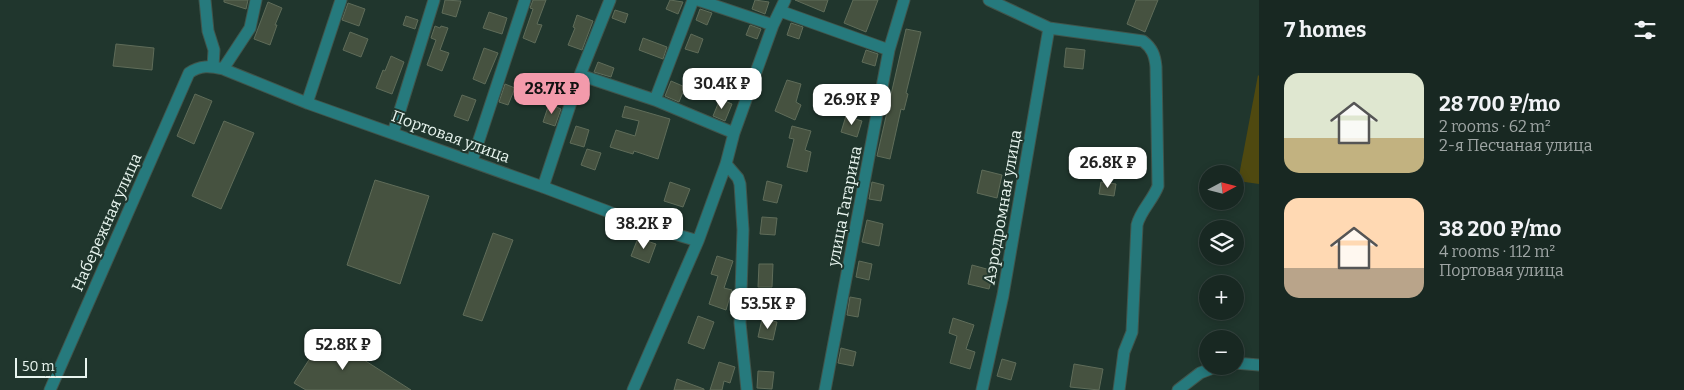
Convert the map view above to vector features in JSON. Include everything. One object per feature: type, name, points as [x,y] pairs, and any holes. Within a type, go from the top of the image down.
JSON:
[{"type":"street","points":[[205,0],[208,32],[218,68]]},
{"type":"street","points":[[218,68],[250,28],[256,0]]},
{"type":"street","points":[[307,103],[341,0]]},
{"type":"street","points":[[393,133],[434,0]]},
{"type":"street","points":[[472,161],[526,0]]},
{"type":"street","points":[[544,187],[580,75],[610,0]]},
{"type":"street","points":[[655,100],[693,0]]},
{"type":"street","points":[[698,0],[773,25]]},
{"type":"street","name":"улица Гагарина","points":[[825,390],[889,50],[904,0]]},
{"type":"street","points":[[990,0],[1049,28],[1143,40],[1155,56],[1158,186],[1137,225],[1132,332],[1124,352],[1119,390]]},
{"type":"street","points":[[634,390],[698,241],[773,25],[783,6],[889,50]]},
{"type":"street","name":"Аэродромная улица","points":[[982,390],[1003,295],[1049,28]]},
{"type":"street","name":"Портовая улица","points":[[194,69],[202,67],[218,68],[307,103],[544,187],[640,224],[698,241]]},
{"type":"street","name":"Набережная улица","points":[[50,390],[187,78],[194,69]]},
{"type":"street","points":[[580,75],[655,100],[734,133]]},
{"type":"street","points":[[726,164],[738,178],[740,184],[743,230],[740,323],[747,390]]},
{"type":"street","points":[[1244,364],[1259,365]]},
{"type":"street","points":[[1178,390],[1199,374]]},
{"type":"shaded area","points":[[1258,75],[1259,184],[1244,182],[1244,165],[1241,165]]},
{"type":"building","points":[[224,0],[248,0],[246,9],[224,2]]},
{"type":"building","points":[[445,0],[461,1],[456,17],[442,13]]},
{"type":"building","points":[[533,0],[546,0],[537,24],[542,25],[535,43],[523,38],[533,9],[530,8]]},
{"type":"building","points":[[670,0],[683,2],[678,14],[666,9]]},
{"type":"building","points":[[755,0],[769,2],[765,14],[752,9]]},
{"type":"building","points":[[795,0],[828,0],[824,12]]},
{"type":"building","points":[[853,0],[878,0],[866,32],[844,23]]},
{"type":"building","points":[[1136,0],[1158,0],[1145,32],[1127,24]]},
{"type":"building","points":[[268,2],[282,8],[270,45],[254,39]]},
{"type":"building","points":[[348,3],[365,9],[359,26],[342,20]]},
{"type":"building","points":[[700,9],[712,13],[707,25],[696,20]]},
{"type":"building","points":[[615,10],[628,14],[625,23],[612,18]]},
{"type":"building","points":[[489,12],[507,18],[502,34],[483,28]]},
{"type":"building","points":[[577,15],[593,21],[582,50],[568,45],[575,28],[573,27]]},
{"type":"building","points":[[406,16],[418,20],[415,29],[403,25]]},
{"type":"building","points":[[791,23],[803,27],[799,39],[787,35]]},
{"type":"building","points":[[750,25],[761,29],[757,39],[746,35]]},
{"type":"building","points":[[435,26],[448,28],[440,50],[449,53],[442,71],[427,65],[436,40],[431,38]]},
{"type":"building","points":[[906,29],[921,32],[906,93],[908,94],[904,110],[901,109],[890,159],[877,156]]},
{"type":"building","points":[[350,32],[368,39],[361,57],[343,50]]},
{"type":"building","points":[[691,34],[703,39],[698,53],[685,49]]},
{"type":"building","points":[[643,38],[667,47],[663,59],[639,50]]},
{"type":"building","points":[[116,44],[154,48],[152,70],[113,66]]},
{"type":"building","points":[[484,48],[498,53],[485,84],[473,79]]},
{"type":"building","points":[[1066,48],[1085,50],[1083,69],[1064,67]]},
{"type":"building","points":[[866,50],[878,54],[875,66],[862,62]]},
{"type":"building","points":[[391,56],[404,62],[392,94],[376,88]]},
{"type":"building","points":[[598,62],[614,68],[611,77],[594,72]]},
{"type":"building","points":[[787,80],[801,84],[796,102],[801,105],[795,120],[775,111]]},
{"type":"building","points":[[671,81],[685,87],[679,102],[665,96]]},
{"type":"building","points":[[505,84],[515,88],[508,105],[499,102]]},
{"type":"building","points":[[195,94],[212,101],[194,144],[177,136]]},
{"type":"building","points":[[462,95],[476,100],[468,121],[454,116]]},
{"type":"building","points":[[720,99],[732,104],[725,121],[713,116]]},
{"type":"building","points":[[549,104],[561,109],[555,126],[543,122]]},
{"type":"building","points":[[625,106],[670,119],[658,159],[634,151],[633,154],[610,147],[616,130],[635,136],[639,121],[622,117]]},
{"type":"building","points":[[846,116],[862,121],[857,137],[841,132]]},
{"type":"building","points":[[224,121],[254,133],[221,209],[192,196]]},
{"type":"building","points":[[576,126],[589,130],[584,147],[570,143]]},
{"type":"building","points":[[792,126],[811,131],[805,150],[811,152],[807,172],[787,167],[794,139],[789,138]]},
{"type":"building","points":[[587,149],[601,153],[595,170],[581,165]]},
{"type":"building","points":[[982,170],[1002,175],[997,198],[977,193]]},
{"type":"building","points":[[375,180],[429,196],[400,284],[347,265]]},
{"type":"building","points":[[767,181],[782,185],[777,203],[763,200]]},
{"type":"building","points":[[670,182],[690,189],[683,207],[664,201]]},
{"type":"building","points":[[872,182],[884,185],[881,201],[869,199]]},
{"type":"building","points":[[1101,182],[1116,184],[1114,196],[1099,194]]},
{"type":"building","points":[[762,217],[777,218],[775,235],[760,234]]},
{"type":"building","points":[[867,220],[883,224],[879,246],[862,242]]},
{"type":"building","points":[[493,233],[513,240],[482,321],[463,315]]},
{"type":"building","points":[[638,238],[656,244],[649,263],[631,256]]},
{"type":"building","points":[[717,256],[733,261],[724,288],[732,290],[726,310],[709,304],[718,276],[711,274]]},
{"type":"building","points":[[859,261],[872,264],[869,280],[856,277]]},
{"type":"building","points":[[759,264],[773,264],[772,287],[758,287]]},
{"type":"building","points":[[972,265],[994,271],[989,289],[968,284]]},
{"type":"building","points":[[850,297],[861,299],[858,317],[847,315]]},
{"type":"building","points":[[698,316],[714,322],[704,349],[688,343]]},
{"type":"building","points":[[953,318],[974,325],[966,349],[975,352],[970,369],[950,363],[957,336],[949,333]]},
{"type":"building","points":[[762,319],[777,322],[773,340],[758,337]]},
{"type":"building","points":[[325,335],[411,390],[306,390],[294,383]]},
{"type":"building","points":[[841,348],[856,352],[853,366],[838,363]]},
{"type":"building","points":[[1002,359],[1016,363],[1011,380],[997,376]]},
{"type":"building","points":[[719,362],[735,367],[730,383],[724,381],[722,390],[710,390]]},
{"type":"building","points":[[1074,364],[1103,369],[1099,390],[1070,387]]},
{"type":"building","points":[[758,371],[774,372],[772,389],[757,388]]},
{"type":"building","points":[[677,379],[704,389],[704,390],[674,390]]}]
